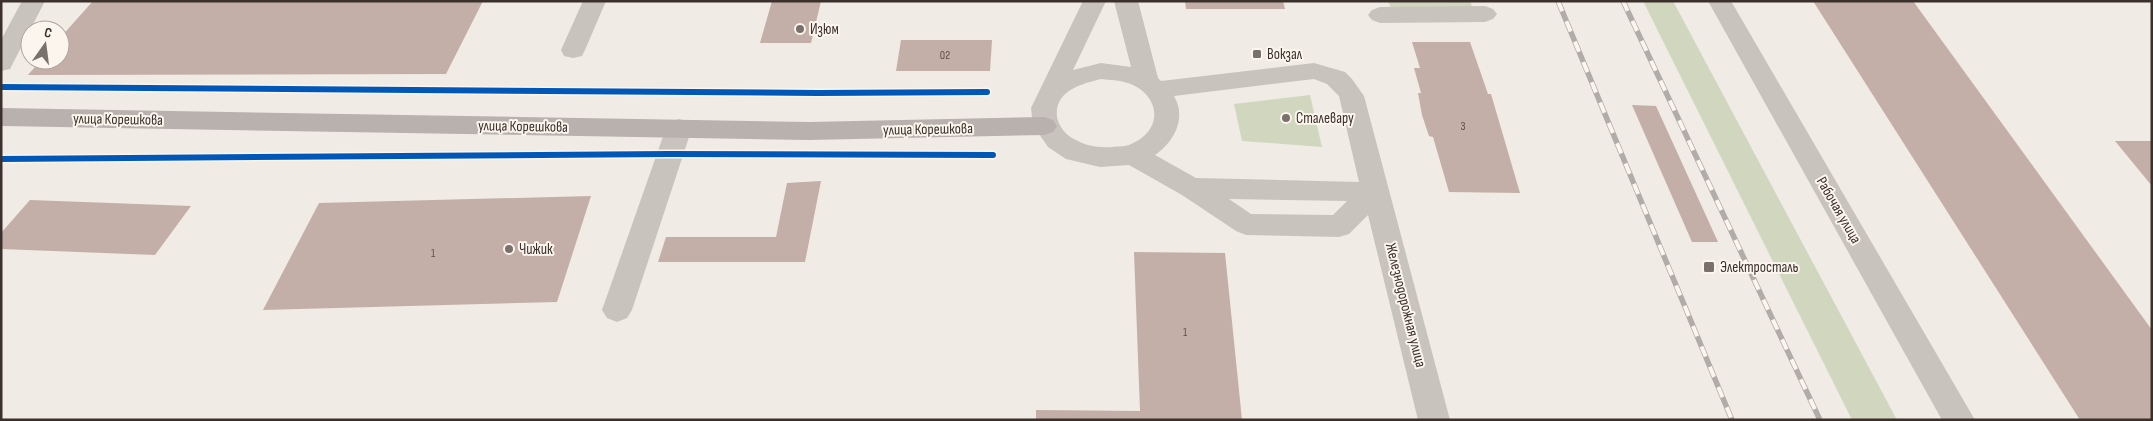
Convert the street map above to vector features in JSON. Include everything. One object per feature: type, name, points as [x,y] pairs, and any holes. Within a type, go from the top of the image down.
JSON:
[{"type":"main road","name":"улица Корешкова","points":[[1,117],[809,130],[1044,126]]},
{"type":"street","points":[[1,63],[34,1]]},
{"type":"street","points":[[573,50],[595,1]]},
{"type":"street","points":[[1095,1],[1044,104],[1042,115],[1044,126],[1052,138],[1064,148],[1080,155],[1097,158],[1116,158],[1148,148],[1160,138],[1166,126],[1168,113],[1165,101],[1152,86],[1126,1]]},
{"type":"street","name":"Рабочая улица","points":[[1719,1],[1959,420]]},
{"type":"street","points":[[1380,15],[1485,14]]},
{"type":"street","points":[[1050,93],[1059,84],[1071,77],[1101,71],[1116,72],[1152,86]]},
{"type":"street","name":"Железнодорожная улица","points":[[1152,86],[1314,71],[1332,74],[1344,84],[1351,96],[1375,192],[1404,292],[1434,420]]},
{"type":"street","points":[[617,310],[679,128]]},
{"type":"street","points":[[1133,154],[1192,188],[1246,224],[1339,226],[1375,192]]},
{"type":"green space","points":[[1388,1],[1470,1],[1473,9],[1391,8]]},
{"type":"green space","points":[[1643,1],[1673,1],[1897,420],[1852,420]]},
{"type":"green space","points":[[1310,95],[1322,147],[1242,141],[1234,104]]},
{"type":"building","points":[[93,1],[483,1],[446,74],[28,75],[32,70],[70,70],[70,27]]},
{"type":"building","points":[[772,1],[821,1],[811,43],[760,43]]},
{"type":"building","points":[[1185,1],[1283,1],[1285,9],[1186,9]]},
{"type":"building","points":[[1813,1],[1913,1],[2152,330],[2152,420],[2080,420]]},
{"type":"building","points":[[901,40],[992,40],[990,71],[896,71]]},
{"type":"building","points":[[1412,42],[1470,42],[1488,94],[1491,94],[1520,193],[1449,192],[1433,137],[1429,136],[1422,115],[1418,93],[1421,93],[1414,68],[1420,68]]},
{"type":"building","points":[[1632,105],[1656,106],[1718,242],[1692,242]]},
{"type":"building","points":[[2115,141],[2152,141],[2152,186]]},
{"type":"building","points":[[821,181],[805,262],[658,262],[666,237],[776,237],[787,183]]},
{"type":"building","points":[[591,196],[557,302],[263,310],[319,203]]},
{"type":"building","points":[[30,200],[191,206],[155,255],[1,249],[1,233]]},
{"type":"building","points":[[1134,252],[1225,253],[1242,420],[1036,420],[1036,410],[1140,411]]},
{"type":"railway","points":[[1558,1],[1732,420]]},
{"type":"railway","points":[[1623,1],[1820,420]]},
{"type":"cycle path","points":[[1,87],[818,93],[987,92]]},
{"type":"cycle path","points":[[1,159],[669,154],[993,155]]},
{"type":"place","name":"Изюм","points":[[800,29]]},
{"type":"place","name":"Вокзал","points":[[1257,54]]},
{"type":"place","name":"Сталевару","points":[[1286,118]]},
{"type":"place","name":"Чижик","points":[[509,249]]},
{"type":"place","name":"Электросталь","points":[[1709,267]]}]
